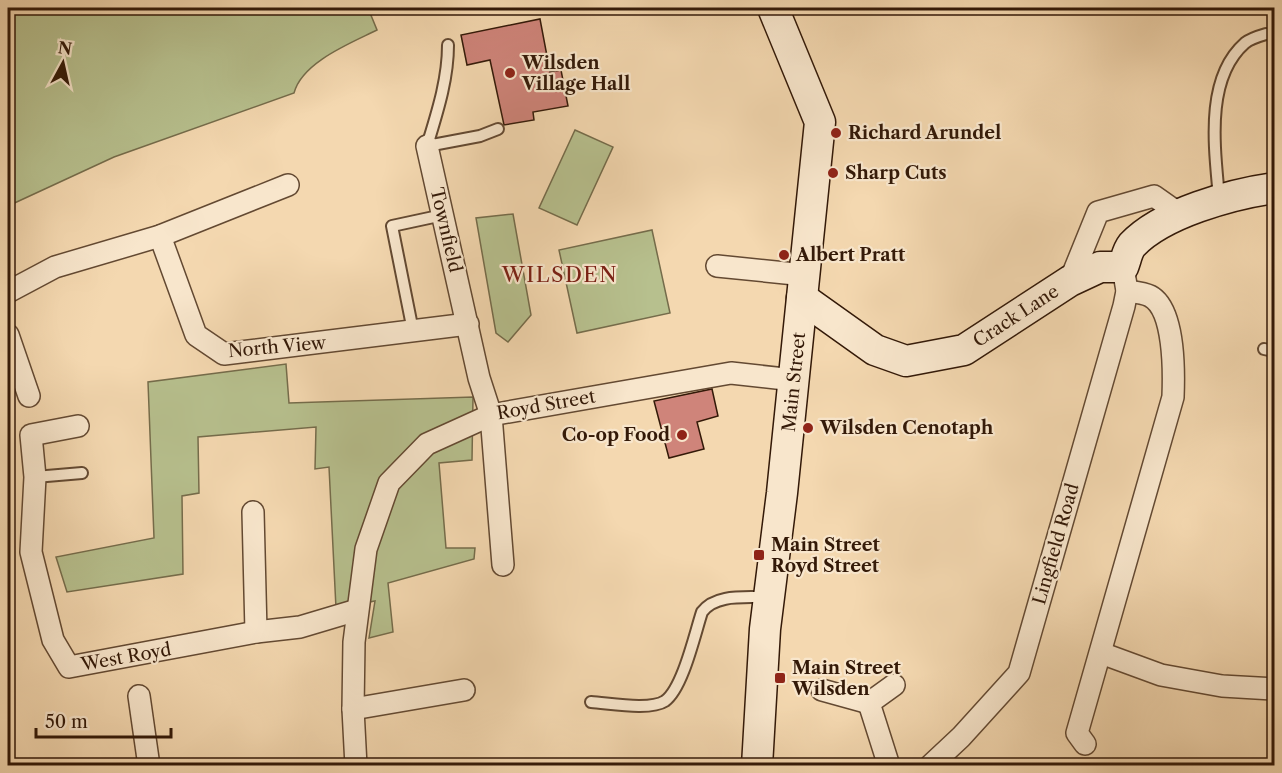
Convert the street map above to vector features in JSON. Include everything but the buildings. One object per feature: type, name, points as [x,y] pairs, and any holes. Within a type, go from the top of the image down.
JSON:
[{"type":"street","name":"Main Street","points":[[757,765],[769,597],[820,122],[773,8]]},
{"type":"street","name":"Townfield","points":[[427,146],[479,378],[491,414],[503,565]]},
{"type":"street","points":[[8,292],[55,267],[160,236],[288,184]]},
{"type":"street","points":[[1085,744],[1077,733],[1173,397],[1175,358],[1163,310],[1151,296],[1125,279],[1130,248],[1144,235],[1181,215],[1243,192],[1275,188]]},
{"type":"street","name":"Crack Lane","points":[[1070,281],[1098,212],[1154,196],[1181,215]]},
{"type":"street","name":"North View","points":[[160,236],[196,335],[224,354],[468,324]]},
{"type":"street","points":[[717,266],[804,286]]},
{"type":"street","name":"Crack Lane","points":[[804,286],[875,350],[906,361],[964,350],[1070,281],[1100,267],[1125,279]]},
{"type":"street","name":"Lingfield Road","points":[[930,765],[961,737],[1019,673],[1125,279]]},
{"type":"street","points":[[8,335],[29,396]]},
{"type":"street","name":"Royd Street","points":[[356,765],[353,709],[357,610],[366,549],[389,483],[427,444],[491,414],[731,373],[794,380]]},
{"type":"street","name":"West Royd","points":[[78,426],[31,435],[35,477],[31,552],[53,640],[69,667],[256,632],[300,627],[357,610]]},
{"type":"street","points":[[253,513],[256,632]]},
{"type":"street","points":[[1101,653],[1161,675],[1222,686],[1275,688]]},
{"type":"street","points":[[869,703],[894,685]]},
{"type":"street","points":[[353,709],[464,690]]},
{"type":"street","points":[[822,690],[869,703]]},
{"type":"street","points":[[139,696],[149,765]]},
{"type":"street","points":[[869,703],[889,765]]},
{"type":"lane","points":[[1219,201],[1215,150],[1218,99],[1224,71],[1245,42],[1266,34]]},
{"type":"lane","name":"Townfield","points":[[427,146],[441,101],[448,62],[448,45]]},
{"type":"lane","points":[[427,146],[480,136],[498,129]]},
{"type":"lane","points":[[413,332],[392,226],[442,215]]},
{"type":"lane","points":[[35,477],[82,473]]},
{"type":"lane","points":[[591,702],[644,706],[664,701],[676,687],[702,612],[708,604],[730,598],[769,597]]},
{"type":"green space","points":[[8,8],[368,8],[377,30],[341,47],[317,63],[299,82],[294,93],[114,157],[8,206]]},
{"type":"green space","points":[[575,130],[613,147],[577,225],[539,208]]},
{"type":"green space","points":[[513,214],[531,315],[508,342],[496,333],[476,218]]},
{"type":"green space","points":[[652,230],[670,313],[577,333],[559,250]]},
{"type":"green space","points":[[286,364],[289,403],[473,397],[472,460],[439,463],[446,548],[475,548],[474,559],[388,583],[393,632],[369,638],[375,601],[336,608],[329,467],[315,469],[316,427],[198,437],[199,493],[182,496],[183,574],[67,592],[56,557],[154,538],[148,382]]},
{"type":"place","name":"Wilsden Village Hall","points":[[510,73]]},
{"type":"place","name":"Richard Arundel","points":[[836,133]]},
{"type":"place","name":"Sharp Cuts","points":[[833,173]]},
{"type":"place","name":"Albert Pratt","points":[[784,255]]},
{"type":"place","name":"Wilsden Cenotaph","points":[[808,428]]},
{"type":"place","name":"Co-op Food","points":[[682,435]]},
{"type":"place","name":"Main Street Royd Street","points":[[759,555]]},
{"type":"place","name":"Main Street Wilsden","points":[[780,678]]},
{"type":"district","name":"WILSDEN","points":[[560,275]]}]
